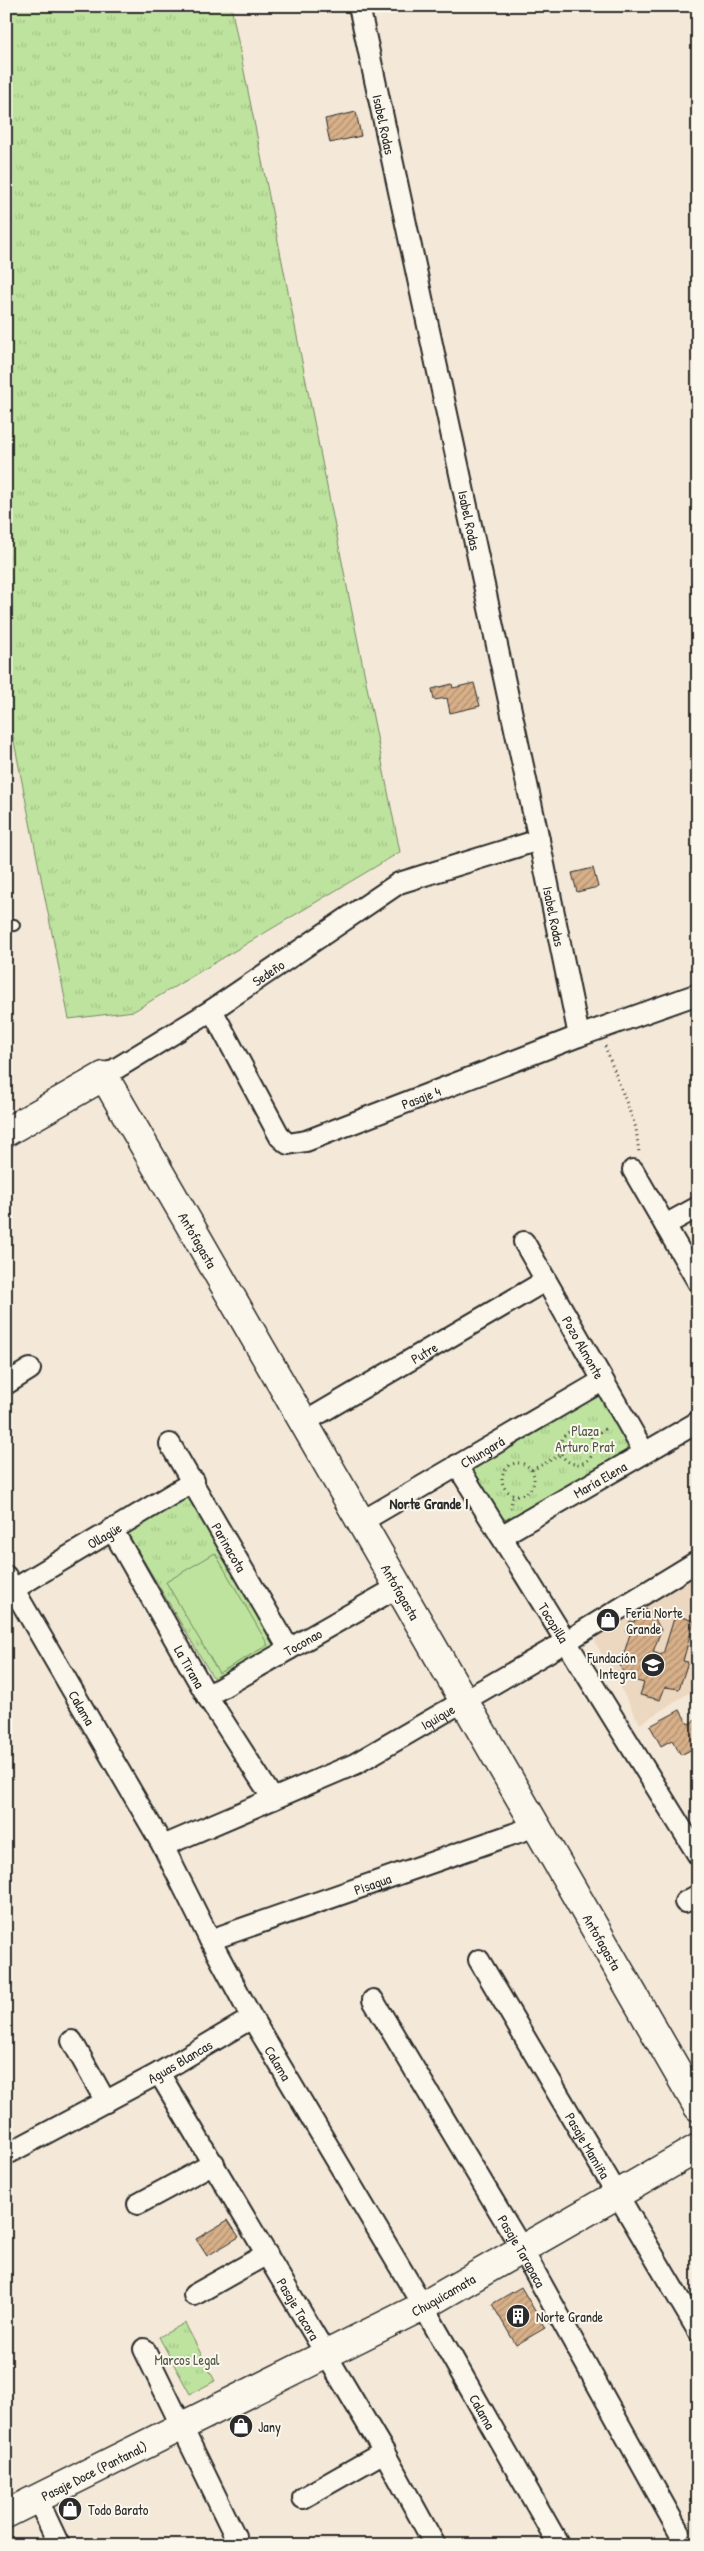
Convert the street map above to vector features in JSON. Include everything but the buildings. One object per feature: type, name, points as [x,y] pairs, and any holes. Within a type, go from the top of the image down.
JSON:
[{"type":"street","name":"Isabel Rodas","points":[[358,6],[539,840],[579,1036]]},
{"type":"street","name":"Sedeño","points":[[6,1132],[104,1076],[212,1010],[398,883],[539,840]]},
{"type":"street","name":"Pasaje 4","points":[[212,1010],[280,1137],[288,1144],[306,1141],[579,1036],[698,994]]},
{"type":"street","name":"Antofagasta","points":[[104,1076],[698,2107]]},
{"type":"street","points":[[633,1170],[698,1282]]},
{"type":"street","points":[[665,1225],[698,1207]]},
{"type":"street","name":"Pozo Almonte","points":[[524,1242],[644,1452]]},
{"type":"street","name":"Putre","points":[[304,1423],[545,1281]]},
{"type":"street","points":[[6,1384],[30,1369]]},
{"type":"street","name":"Chungará","points":[[361,1522],[602,1381]]},
{"type":"street","name":"María Elena","points":[[501,1536],[698,1422]]},
{"type":"street","name":"Parinacota","points":[[170,1444],[194,1482],[289,1649]]},
{"type":"street","name":"Tocopilla","points":[[458,1465],[698,1855]]},
{"type":"street","name":"Ollagüe","points":[[10,1582],[112,1529],[194,1482]]},
{"type":"street","name":"La Tirana","points":[[112,1529],[207,1696],[273,1799]]},
{"type":"street","name":"Iquique","points":[[163,1846],[355,1764],[464,1702],[698,1562]]},
{"type":"street","name":"Calama","points":[[10,1582],[163,1846],[252,2018],[423,2306],[559,2545]]},
{"type":"street","name":"Toconao","points":[[207,1696],[398,1587]]},
{"type":"street","name":"Pisagua","points":[[210,1940],[536,1826]]},
{"type":"street","name":"Pasaje Mamiña","points":[[479,1960],[698,2331]]},
{"type":"street","name":"Pasaje Tarapaca","points":[[374,2000],[522,2249],[679,2532]]},
{"type":"street","name":"Aguas Blancas","points":[[9,2153],[159,2073],[252,2018]]},
{"type":"street","points":[[72,2041],[106,2102]]},
{"type":"street","name":"Pasaje Tacora","points":[[159,2073],[384,2452],[435,2545]]},
{"type":"street","name":"Chuquicamata","points":[[181,2428],[423,2306],[698,2148]]},
{"type":"street","points":[[138,2204],[214,2163]]},
{"type":"street","points":[[194,2295],[267,2254]]},
{"type":"street","points":[[144,2349],[235,2536]]},
{"type":"street","name":"Pasaje Doce (Pantanal)","points":[[6,2514],[181,2428]]},
{"type":"street","points":[[303,2498],[384,2452]]},
{"type":"street","points":[[37,2498],[59,2545]]},
{"type":"path","points":[[599,1029],[636,1128],[640,1149],[633,1170]]},
{"type":"path","points":[[578,1429],[584,1431],[592,1438],[594,1444],[592,1455],[583,1462],[572,1463],[562,1454],[561,1441],[568,1432],[578,1429]]},
{"type":"path","points":[[532,1470],[562,1454]]},
{"type":"path","points":[[524,1464],[532,1470],[534,1481],[525,1493],[514,1494],[505,1488],[502,1479],[509,1465],[524,1464]]},
{"type":"shaded area","name":"Fundación Integra","points":[[698,1569],[698,1687],[640,1724],[595,1642],[599,1630]]},
{"type":"green space","points":[[6,6],[231,6],[400,852],[134,1011],[69,1019],[6,701]]},
{"type":"green space","name":"Plaza Arturo Prat","points":[[590,1394],[601,1396],[629,1441],[624,1457],[507,1525],[496,1523],[468,1474],[471,1466]]},
{"type":"green space","points":[[186,1496],[198,1501],[276,1638],[274,1648],[223,1681],[212,1676],[128,1534],[135,1526]]},
{"type":"green space","points":[[215,1553],[268,1645],[219,1673],[166,1582]]},
{"type":"green space","name":"Marcos Legal","points":[[185,2323],[215,2381],[190,2394],[159,2337]]},
{"type":"place","name":"Feria Norte Grande","points":[[608,1620]]},
{"type":"place","name":"Fundación Integra","points":[[653,1665]]},
{"type":"place","name":"Norte Grande","points":[[518,2316]]},
{"type":"place","name":"Jany","points":[[241,2426]]},
{"type":"place","name":"Todo Barato","points":[[70,2509]]},
{"type":"district","name":"Norte Grande I","points":[[429,1503]]}]
